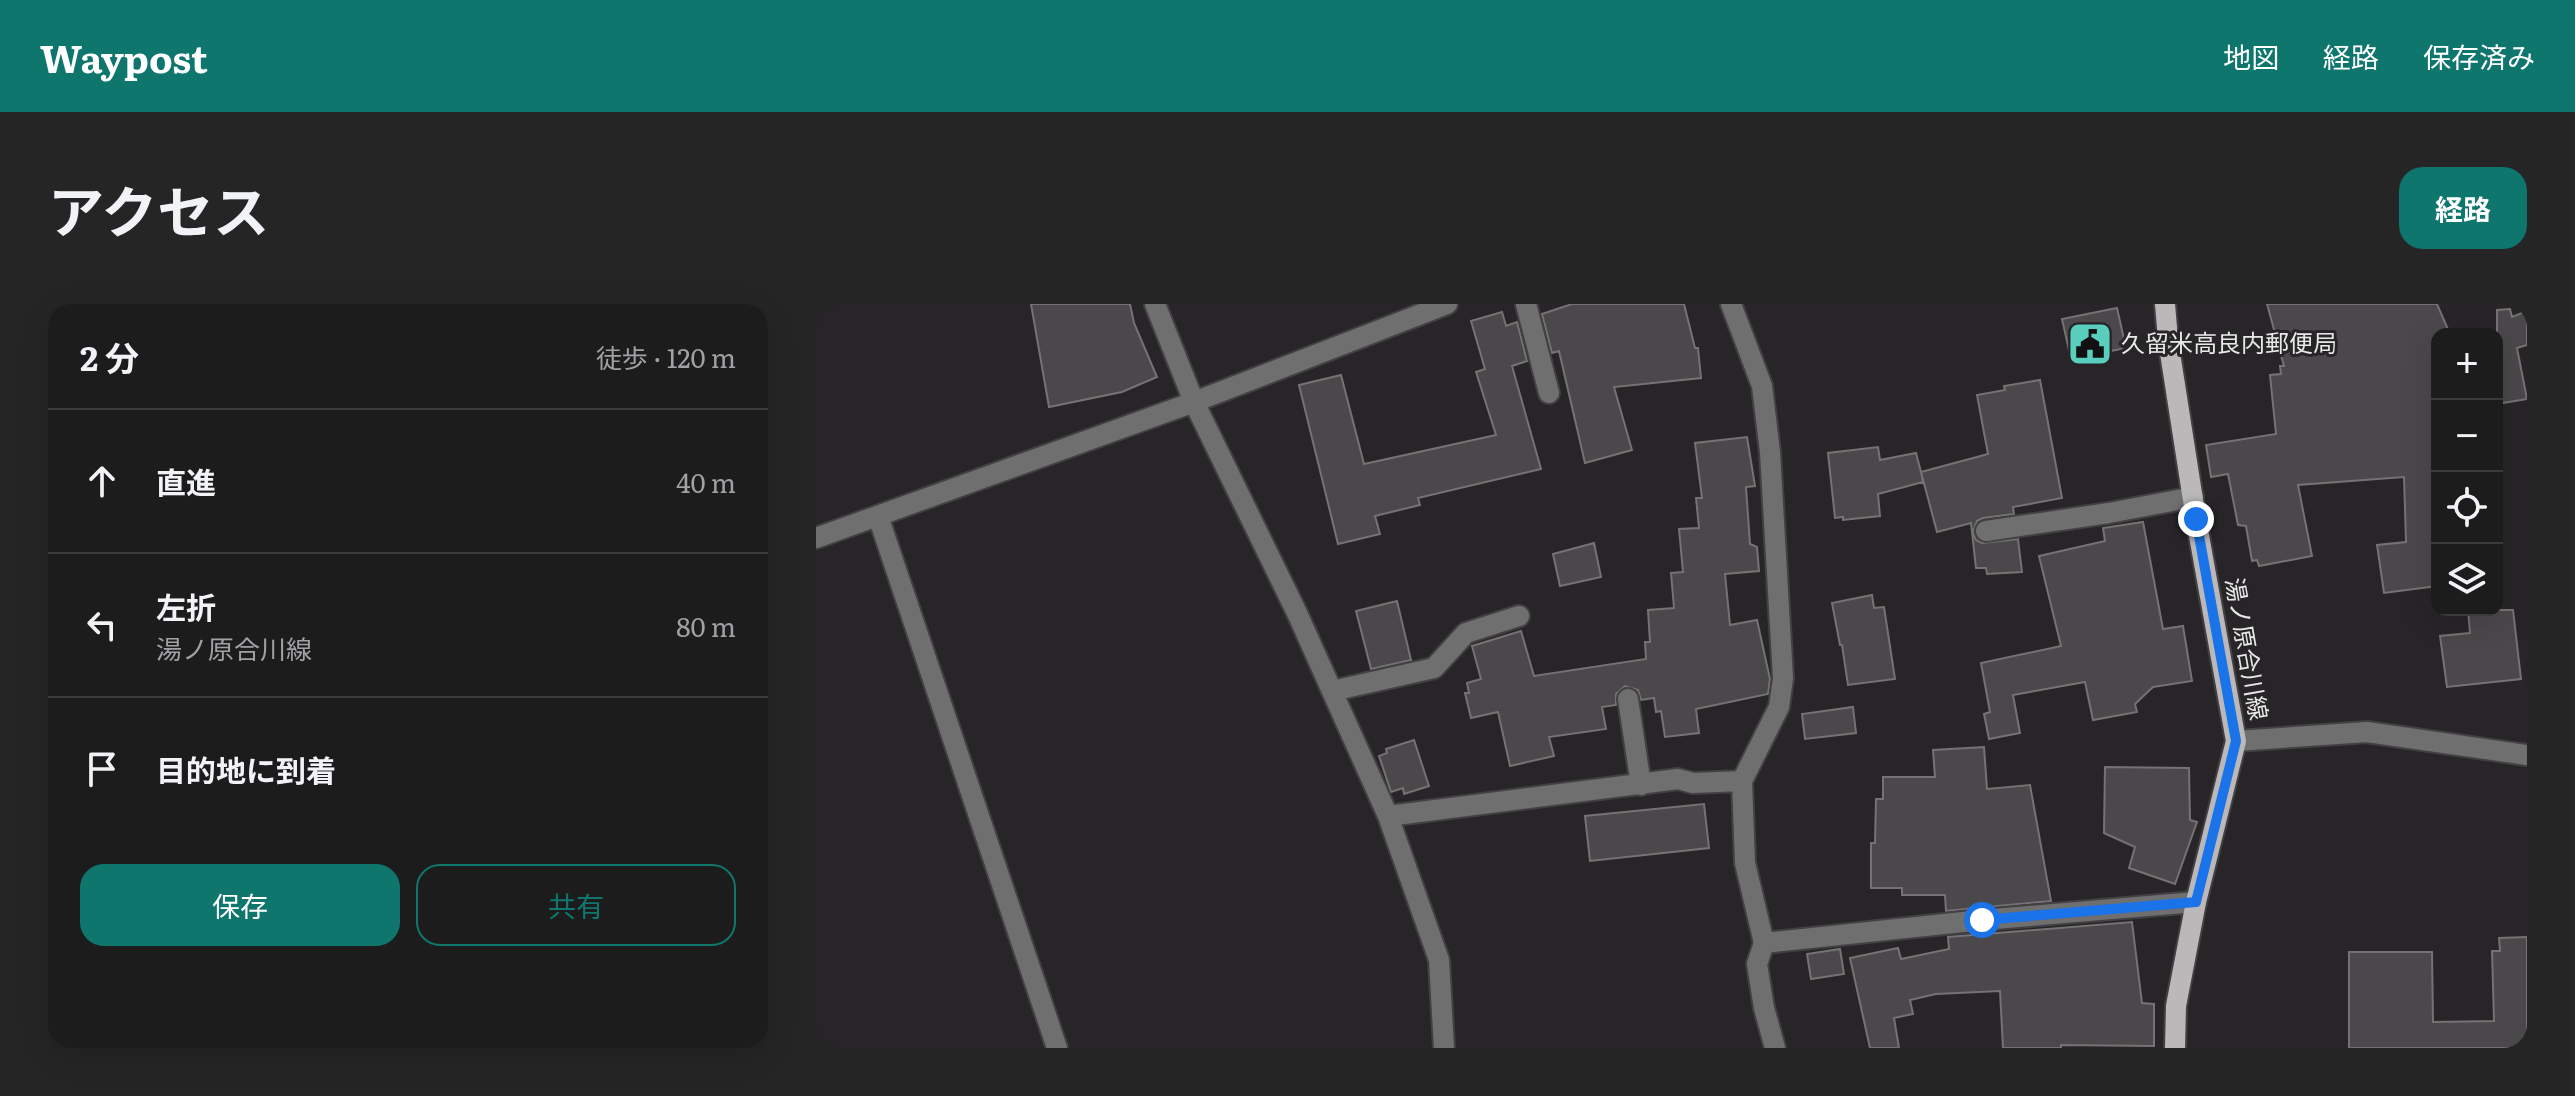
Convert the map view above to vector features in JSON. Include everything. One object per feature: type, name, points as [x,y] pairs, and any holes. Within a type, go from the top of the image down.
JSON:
[{"type":"main road","name":"湯ノ原合川線","points":[[2165,304],[2193,497],[2236,741],[2196,902],[2176,1006],[2175,1048]]},
{"type":"street","points":[[1155,304],[1194,402],[1297,613],[1388,816],[1439,960],[1444,1048]]},
{"type":"street","points":[[816,538],[1194,402],[1447,304]]},
{"type":"street","points":[[1526,304],[1549,393]]},
{"type":"street","points":[[1731,304],[1762,386],[1770,452],[1783,678],[1779,707],[1742,781],[1745,863],[1764,943],[1757,964],[1775,1048]]},
{"type":"street","points":[[1986,531],[2193,497]]},
{"type":"street","points":[[878,516],[1057,1048]]},
{"type":"street","points":[[1332,691],[1434,668],[1466,633],[1519,616]]},
{"type":"street","points":[[1628,699],[1641,785]]},
{"type":"street","points":[[2236,741],[2367,732],[2527,755]]},
{"type":"street","points":[[1388,816],[1678,779],[1693,783],[1742,781]]},
{"type":"street","points":[[1764,943],[2196,902]]},
{"type":"building","points":[[1031,304],[1130,304],[1134,323],[1157,377],[1122,392],[1049,407]]},
{"type":"building","points":[[1572,304],[1684,304],[1695,348],[1698,348],[1701,378],[1614,387],[1632,450],[1585,463],[1559,351],[1552,353],[1542,314]]},
{"type":"building","points":[[2267,304],[2437,304],[2447,328],[2431,328],[2431,587],[2384,593],[2377,545],[2406,542],[2404,477],[2298,485],[2312,556],[2259,566],[2257,560],[2252,561],[2246,526],[2238,525],[2228,474],[2211,477],[2206,445],[2276,434],[2270,375],[2281,374],[2280,366],[2284,366]]},
{"type":"building","points":[[2117,308],[2126,348],[2071,359],[2062,319]]},
{"type":"building","points":[[2510,309],[2512,317],[2527,311],[2527,345],[2517,348],[2527,399],[2503,403],[2503,328],[2497,328],[2497,310]]},
{"type":"building","points":[[1502,312],[1506,326],[1517,322],[1527,361],[1512,366],[1541,469],[1418,498],[1420,505],[1375,516],[1380,534],[1338,544],[1299,385],[1341,375],[1364,464],[1496,435],[1476,372],[1485,369],[1471,321]]},
{"type":"building","points":[[2040,380],[2062,498],[2013,507],[2014,514],[1983,518],[1977,521],[1973,532],[1976,540],[1982,543],[2018,539],[2022,572],[1987,574],[1986,568],[1976,568],[1971,523],[1937,532],[1921,472],[1988,454],[1977,395],[2005,390],[2004,386]]},
{"type":"building","points":[[1747,437],[1755,486],[1746,487],[1750,544],[1757,547],[1759,571],[1725,574],[1730,625],[1757,620],[1770,679],[1768,694],[1696,709],[1699,733],[1665,737],[1661,711],[1656,712],[1654,698],[1641,700],[1638,690],[1625,686],[1616,694],[1616,705],[1602,707],[1606,729],[1549,737],[1554,756],[1510,766],[1498,712],[1471,718],[1465,693],[1469,693],[1467,683],[1481,679],[1472,646],[1521,631],[1534,676],[1646,659],[1645,642],[1650,642],[1648,610],[1674,608],[1671,573],[1683,572],[1679,529],[1699,528],[1696,498],[1702,498],[1695,443]]},
{"type":"building","points":[[1878,447],[1880,460],[1916,453],[1923,482],[1878,494],[1880,516],[1835,518],[1828,453]]},
{"type":"building","points":[[2143,522],[2163,629],[2183,626],[2192,681],[2153,687],[2135,704],[2137,712],[2093,720],[2085,682],[2013,695],[2020,733],[1989,739],[1984,714],[1990,712],[1981,663],[2061,646],[2039,556],[2105,541],[2103,528]]},
{"type":"building","points":[[1594,543],[1601,577],[1560,586],[1553,554]]},
{"type":"building","points":[[1872,595],[1874,608],[1884,607],[1895,679],[1848,685],[1832,603]]},
{"type":"building","points":[[1397,601],[1411,660],[1371,669],[1356,611]]},
{"type":"building","points":[[2503,610],[2513,610],[2521,679],[2447,687],[2440,636],[2470,633],[2469,616],[2503,616]]},
{"type":"building","points":[[1853,707],[1856,733],[1805,739],[1802,714]]},
{"type":"building","points":[[1414,740],[1429,786],[1404,794],[1403,788],[1391,792],[1379,756],[1387,753],[1386,749]]},
{"type":"building","points":[[1984,747],[1987,789],[2030,785],[2051,901],[1946,911],[1945,895],[1902,895],[1902,888],[1871,888],[1871,843],[1875,843],[1876,799],[1883,799],[1883,777],[1935,777],[1933,750]]},
{"type":"building","points":[[2105,767],[2189,768],[2190,820],[2197,822],[2175,884],[2129,868],[2135,847],[2104,833]]},
{"type":"building","points":[[1704,804],[1709,848],[1590,861],[1585,816]]},
{"type":"building","points":[[2132,922],[2142,1003],[2154,1004],[2154,1046],[2003,1048],[2000,991],[1936,994],[1910,1000],[1913,1014],[1894,1018],[1899,1048],[1870,1048],[1850,958],[1898,948],[1901,959],[1949,949],[1948,937]]},
{"type":"building","points":[[2527,937],[2527,1048],[2349,1048],[2349,952],[2432,952],[2433,1022],[2494,1021],[2492,951],[2500,951],[2499,938]]},
{"type":"building","points":[[1840,949],[1844,974],[1811,979],[1807,954]]},
{"type":"place","name":"久留米高良内郵便局","points":[[2090,344]]},
{"type":"route","points":[[1982,920],[2196,902],[2236,741],[2196,519]]}]
